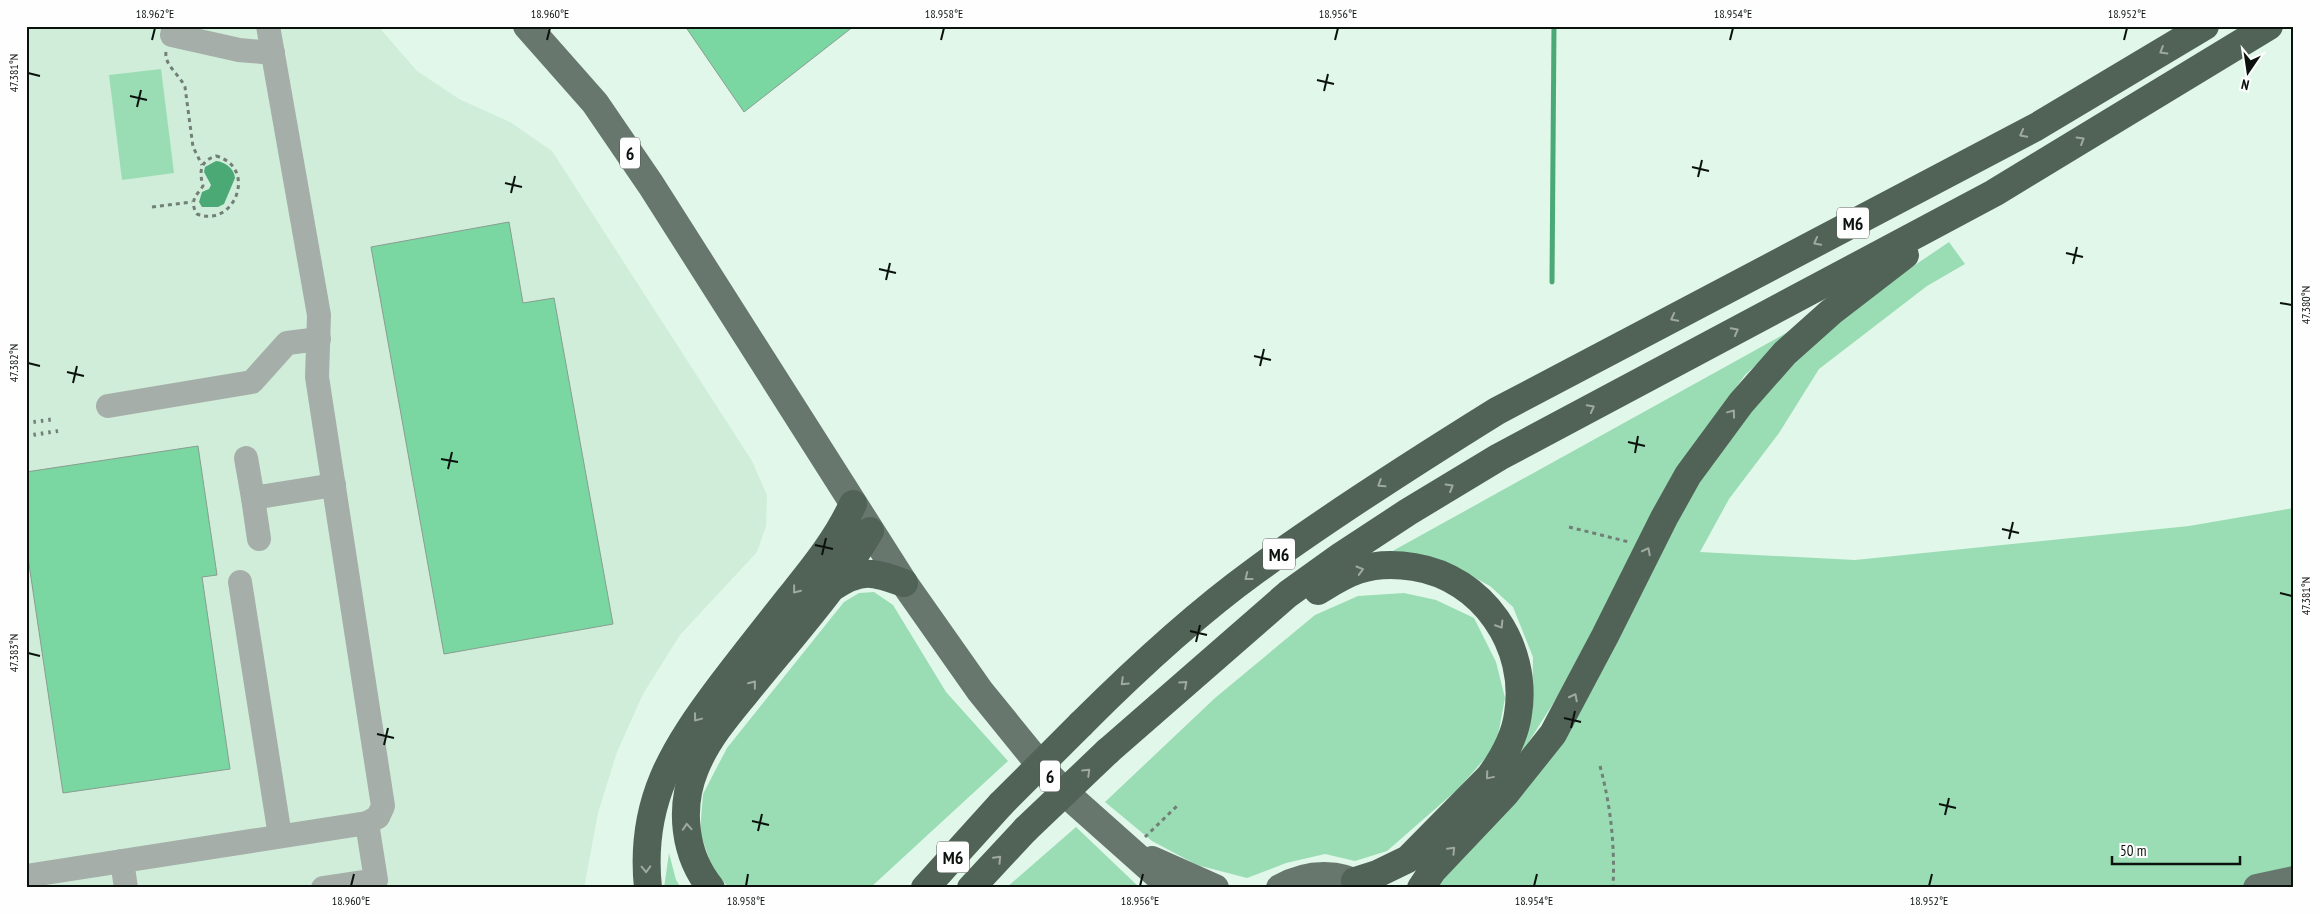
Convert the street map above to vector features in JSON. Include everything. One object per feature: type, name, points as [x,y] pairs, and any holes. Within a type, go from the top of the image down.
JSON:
[{"type":"highway","name":"M6","points":[[925,888],[1001,804],[1125,680],[1182,629],[1254,571],[1420,458],[1497,411],[2036,127],[2205,26]]},
{"type":"highway","name":"M6","points":[[971,888],[1026,829],[1108,751],[1288,594],[1341,556],[1499,457],[1994,193],[2269,26]]},
{"type":"highway","points":[[1421,888],[1433,870],[1506,794],[1553,734],[1688,475],[1740,403],[1779,359],[1831,312],[1906,254],[1994,193]]},
{"type":"highway","points":[[648,888],[646,854],[654,802],[676,750],[686,732],[754,642],[827,552],[842,530],[853,504]]},
{"type":"highway","points":[[827,552],[846,539],[870,531]]},
{"type":"highway","points":[[710,888],[693,860],[686,829],[687,800],[695,770],[723,722],[831,588],[854,558],[870,531]]},
{"type":"highway","points":[[1213,658],[1336,579],[1359,569],[1382,565],[1423,568],[1443,574],[1458,582],[1487,606],[1501,626],[1516,664],[1520,696],[1515,730],[1499,764],[1475,792],[1408,859],[1361,884]]},
{"type":"highway","points":[[831,588],[850,576],[865,573],[883,575],[904,583]]},
{"type":"highway","points":[[906,888],[980,826]]},
{"type":"main road","name":"6","points":[[527,26],[595,103],[651,184],[870,531],[980,691],[1016,738],[1072,799],[1172,888]]},
{"type":"main road","name":"6","points":[[1130,851],[1214,888]]},
{"type":"main road","points":[[1280,888],[1305,877],[1322,875],[1339,877],[1361,884]]},
{"type":"main road","points":[[2257,888],[2294,880]]},
{"type":"lane","points":[[38,879],[122,861],[368,823],[378,817],[383,806],[317,378],[319,315],[268,26]]},
{"type":"lane","points":[[173,30],[239,50],[273,53]]},
{"type":"lane","points":[[108,406],[252,382],[287,343],[319,338]]},
{"type":"lane","points":[[246,458],[259,539]]},
{"type":"lane","points":[[253,498],[334,485]]},
{"type":"lane","points":[[240,582],[280,836]]},
{"type":"lane","points":[[324,888],[376,880],[368,823]]},
{"type":"lane","points":[[122,861],[126,888]]},
{"type":"path","points":[[173,30],[165,55],[166,61],[182,79],[185,87],[193,147],[202,165]]},
{"type":"path","points":[[216,156],[231,163],[239,176],[237,194],[224,212],[216,216],[206,217],[197,214],[192,202],[194,196],[203,186],[200,170],[202,165],[210,158],[216,156]]},
{"type":"path","points":[[152,207],[192,202]]},
{"type":"path","points":[[1569,527],[1649,547]]},
{"type":"path","points":[[1600,766],[1609,799],[1615,852],[1613,888]]},
{"type":"path","points":[[1130,851],[1177,806]]},
{"type":"shaded area","points":[[26,26],[378,26],[417,71],[459,99],[510,122],[552,151],[752,461],[767,495],[766,526],[757,552],[680,635],[643,694],[617,752],[598,813],[584,888],[26,888]]},
{"type":"shaded area","points":[[161,69],[174,173],[122,180],[109,75]]},
{"type":"shaded area","points":[[216,161],[228,166],[233,171],[235,178],[224,204],[218,207],[202,207],[199,202],[202,192],[209,189],[211,185],[204,172],[205,167]]},
{"type":"shaded area","points":[[1949,242],[1965,264],[1927,286],[1819,369],[1779,433],[1729,499],[1700,552],[1855,560],[2189,526],[2294,508],[2294,888],[1430,888],[1484,829],[1699,471],[1783,371],[1878,290]]},
{"type":"shaded area","points":[[1797,327],[1745,375],[1685,459],[1568,680],[1519,757],[1532,714],[1533,657],[1513,607],[1490,586],[1449,564],[1389,553]]},
{"type":"shaded area","points":[[874,592],[893,605],[946,692],[1008,761],[870,888],[729,888],[713,870],[700,832],[703,794],[727,748],[844,602],[859,593]]},
{"type":"shaded area","points":[[1404,593],[1436,600],[1474,618],[1496,662],[1505,698],[1496,746],[1458,789],[1387,851],[1355,861],[1325,854],[1286,863],[1247,878],[1197,865],[1152,841],[1105,802],[1215,698],[1315,615],[1358,596]]},
{"type":"shaded area","points":[[1076,827],[1140,888],[1006,888]]},
{"type":"shaded area","points":[[669,853],[676,880],[681,888],[664,888]]},
{"type":"building","points":[[685,26],[854,26],[744,112]]},
{"type":"building","points":[[509,222],[523,303],[554,298],[613,624],[444,654],[371,247]]},
{"type":"building","points":[[198,446],[217,575],[202,577],[230,769],[63,793],[26,544],[26,472]]},
{"type":"waterway","points":[[1552,282],[1554,26]]},
{"type":"railway","points":[[26,423],[55,419]]},
{"type":"railway","points":[[26,436],[58,431]]}]
